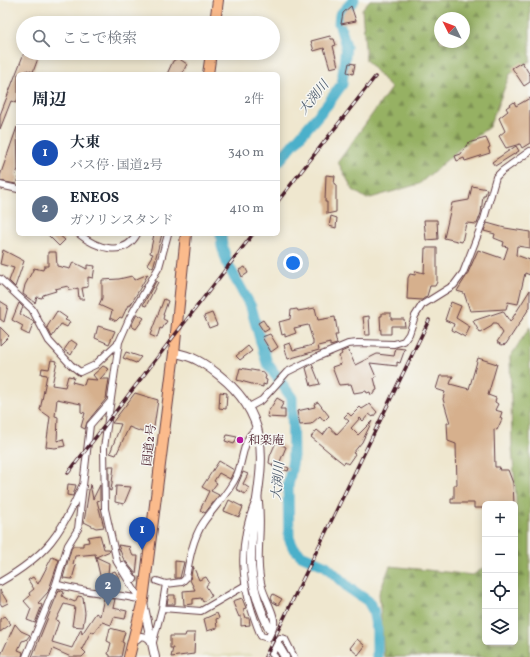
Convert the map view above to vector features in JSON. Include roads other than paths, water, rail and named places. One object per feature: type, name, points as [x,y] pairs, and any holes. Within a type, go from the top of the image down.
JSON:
[{"type":"highway","points":[[216,16],[218,0]]},
{"type":"highway","points":[[208,72],[210,60]]},
{"type":"highway","name":"国道2号","points":[[130,652],[143,600],[174,353],[186,236]]},
{"type":"street","points":[[249,408],[262,400],[287,372],[317,357],[348,344],[358,342],[394,344],[404,341],[409,334],[415,316],[422,306],[454,285],[463,273],[484,219],[496,177],[530,151]]},
{"type":"street","points":[[0,185],[16,189]]},
{"type":"street","points":[[83,236],[107,248],[117,250],[134,240],[137,236]]},
{"type":"street","points":[[155,657],[147,625],[143,600],[136,593],[117,562],[105,509],[104,448],[119,342],[130,317],[159,267],[167,236]]},
{"type":"street","points":[[0,279],[32,309],[49,341],[71,365],[80,372],[95,365],[119,342]]},
{"type":"street","points":[[174,353],[186,354],[200,361],[224,380],[249,408],[256,429],[262,461],[251,555],[252,577],[261,611],[269,628]]},
{"type":"street","points":[[26,657],[56,584],[68,545],[78,529],[90,425],[110,402]]},
{"type":"street","points":[[157,581],[166,584],[182,582],[186,578],[197,535],[202,524],[224,497],[236,477],[248,436],[256,429]]},
{"type":"street","points":[[0,582],[23,569],[52,543],[70,513],[84,481]]},
{"type":"street","points":[[258,496],[262,512],[259,543],[259,570],[267,604],[274,617],[275,623],[268,638],[262,636],[250,610],[244,586],[244,544],[251,512],[258,496]]},
{"type":"street","points":[[116,556],[134,579]]},
{"type":"street","points":[[56,584],[86,592],[128,596],[143,600]]},
{"type":"street","points":[[152,642],[162,608],[166,584]]},
{"type":"street","points":[[162,608],[201,611],[244,586]]},
{"type":"street","points":[[130,652],[141,636],[146,637],[152,642]]},
{"type":"street","points":[[274,657],[272,654],[280,638],[285,639],[294,657]]},
{"type":"street","points":[[279,647],[285,657]]},
{"type":"waterway","name":"大渕川","points":[[280,160],[327,105],[342,84],[346,46],[339,23],[340,15],[354,0]]},
{"type":"waterway","name":"大渕川","points":[[221,236],[222,246],[228,265],[251,307],[267,363],[292,398],[293,459],[288,486],[289,538],[293,547],[301,555],[326,566],[349,588],[368,601],[373,610],[377,630],[377,657]]},
{"type":"tunnel","points":[[134,579],[157,581]]},
{"type":"tunnel","points":[[269,628],[279,647]]},
{"type":"railway","points":[[280,198],[375,77]]},
{"type":"railway","points":[[68,473],[251,236]]},
{"type":"railway","points":[[265,657],[429,320]]},
{"type":"place","name":"和楽庵","points":[[240,440]]},
{"type":"place","name":"大東","points":[[142,550]]},
{"type":"place","name":"ENEOS","points":[[108,606]]}]
